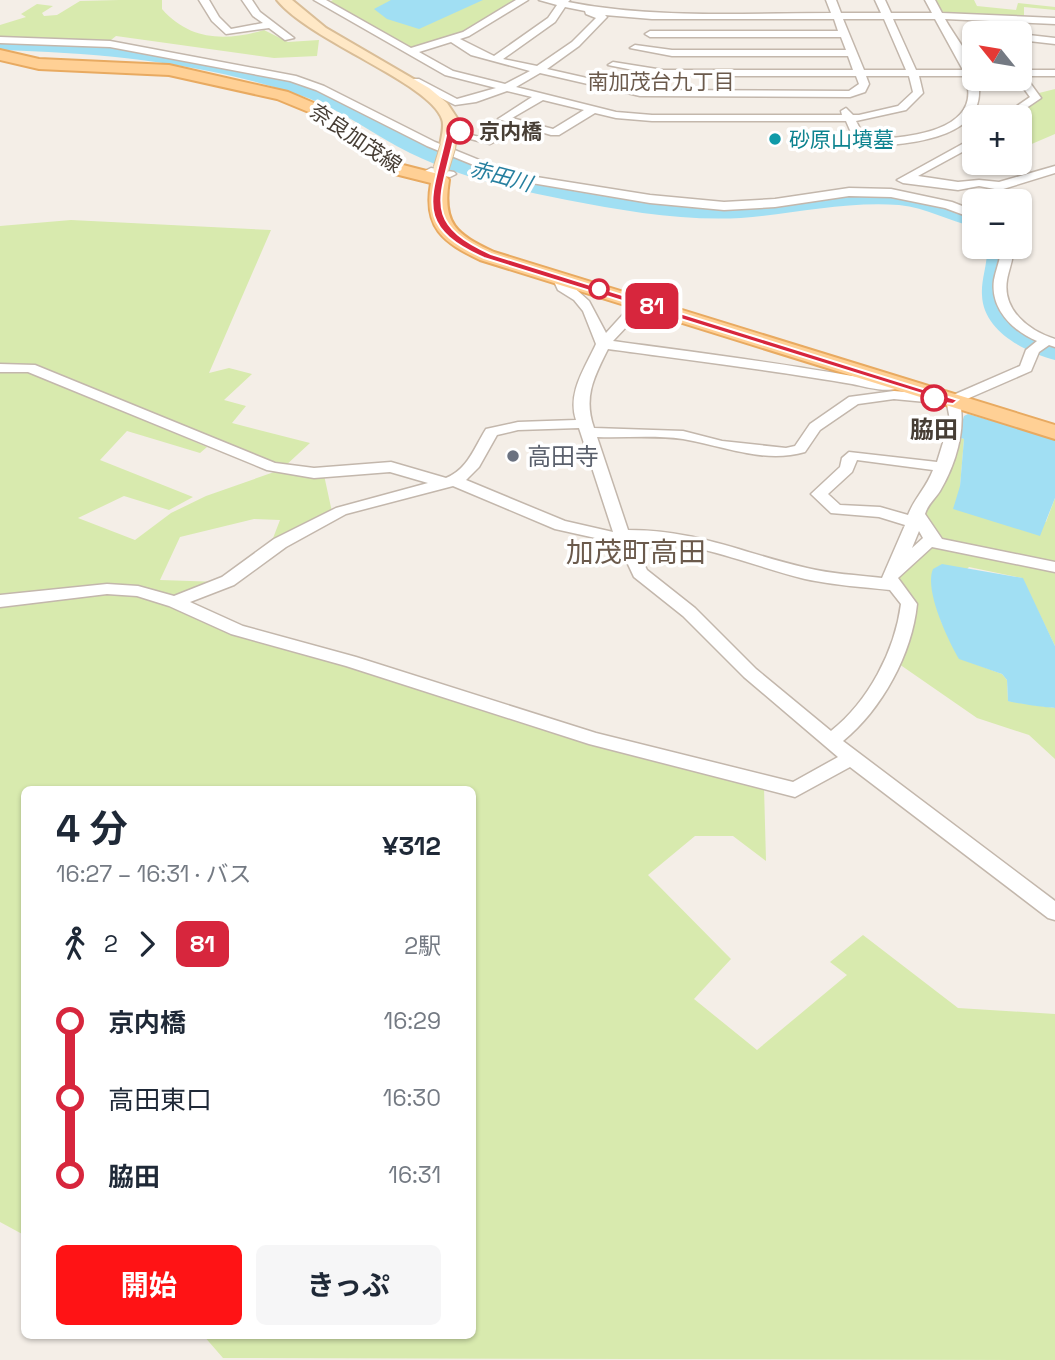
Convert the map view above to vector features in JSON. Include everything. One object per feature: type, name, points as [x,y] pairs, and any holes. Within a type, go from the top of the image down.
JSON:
[{"type":"main road","name":"奈良加茂線","points":[[0,55],[39,64],[169,70],[282,95],[322,112],[397,169],[441,173]]},
{"type":"main road","points":[[441,173],[436,208],[442,227],[453,237],[487,256],[1055,432]]},
{"type":"street","points":[[204,0],[215,19],[229,32],[270,25]]},
{"type":"street","points":[[247,0],[256,14],[289,38]]},
{"type":"street","points":[[284,0],[314,26],[429,94],[444,108],[452,121],[441,173]]},
{"type":"street","points":[[290,0],[322,27],[449,101],[461,102],[510,90]]},
{"type":"street","points":[[319,0],[449,73],[592,110],[632,117],[850,119],[879,116],[907,105],[918,93],[913,73],[880,0]]},
{"type":"street","points":[[408,52],[453,39],[480,27],[523,0]]},
{"type":"street","points":[[534,0],[563,4],[602,17],[589,32],[540,70]]},
{"type":"street","points":[[544,0],[610,13],[660,16],[986,16],[1055,21]]},
{"type":"street","points":[[444,108],[486,100],[510,90],[593,33],[610,13],[614,0]]},
{"type":"street","points":[[590,82],[650,34],[660,16],[664,0]]},
{"type":"street","points":[[453,39],[475,53],[495,60],[640,93],[840,94],[863,88],[831,0]]},
{"type":"street","points":[[930,0],[962,58]]},
{"type":"street","points":[[495,60],[547,24],[563,4]]},
{"type":"street","points":[[740,16],[761,94]]},
{"type":"street","points":[[986,16],[989,21]]},
{"type":"street","points":[[650,34],[845,34]]},
{"type":"street","points":[[1032,39],[1054,43]]},
{"type":"street","points":[[0,40],[110,44],[292,78],[320,88],[432,144],[475,160],[494,172],[558,185],[650,199],[724,206],[775,203],[849,192],[891,193],[962,210]]},
{"type":"street","points":[[635,48],[671,53],[852,53]]},
{"type":"street","points":[[613,65],[663,73],[962,73]]},
{"type":"street","points":[[1032,74],[1055,73]]},
{"type":"street","points":[[840,94],[862,144],[911,139],[942,131],[963,118],[972,108],[975,91]]},
{"type":"street","points":[[1025,105],[1036,98],[1031,91]]},
{"type":"street","points":[[683,95],[684,118]]},
{"type":"street","points":[[489,130],[540,97]]},
{"type":"street","points":[[449,138],[489,130],[555,133],[592,110]]},
{"type":"street","points":[[891,193],[905,178],[962,147]]},
{"type":"street","points":[[905,178],[958,186],[979,183],[1000,186],[1055,169]]},
{"type":"street","points":[[175,602],[228,581],[280,543],[341,511],[450,482],[475,465],[491,432],[518,426],[586,428],[683,435],[722,445],[786,453],[800,449],[815,427],[854,400],[894,395],[953,400],[1026,368],[1046,344],[1024,328],[1002,303],[999,286],[1007,259]]},
{"type":"street","points":[[558,277],[563,287],[575,292],[596,319],[603,344]]},
{"type":"street","points":[[641,303],[603,344],[582,388],[586,428],[623,537],[640,573],[689,612],[750,673],[830,741],[1055,912]]},
{"type":"street","points":[[603,344],[801,370],[880,385],[901,385]]},
{"type":"street","points":[[0,368],[30,368],[272,467],[314,473],[391,467],[450,482],[561,524],[623,537],[663,535],[694,540],[808,573],[894,582],[909,604],[909,616],[892,662],[859,714],[830,741]]},
{"type":"street","points":[[894,582],[915,518],[933,490],[953,439],[957,420],[953,400]]},
{"type":"street","points":[[941,467],[854,455],[849,458],[847,469],[819,494],[836,509],[915,518],[931,539],[942,545],[1055,567]]},
{"type":"street","points":[[894,582],[931,539]]},
{"type":"street","points":[[0,601],[117,589],[138,591],[175,602],[237,630],[350,661],[570,732],[795,790],[851,758]]},
{"type":"green space","points":[[162,0],[162,9],[173,20],[197,33],[222,37],[264,30],[288,42],[319,40],[317,56],[274,58],[116,36],[106,44],[0,40],[0,25],[26,17],[21,14],[37,4],[53,6],[42,13],[44,16],[57,15],[80,1]]},
{"type":"green space","points":[[518,0],[468,31],[408,49],[329,2]]},
{"type":"green space","points":[[933,0],[974,0],[977,6],[1016,10],[1018,3],[1055,7],[1055,10],[1024,7],[1024,16],[945,14]]},
{"type":"green space","points":[[1055,89],[1055,134],[1032,144],[1032,105],[1028,105],[1037,98],[1035,94]]},
{"type":"green space","points":[[71,220],[271,230],[209,373],[229,368],[252,374],[224,400],[246,406],[232,423],[310,443],[284,467],[32,366],[0,367],[0,226]]},
{"type":"green space","points":[[0,369],[26,369],[207,447],[200,453],[127,431],[100,460],[193,497],[169,510],[124,496],[78,518],[135,540],[171,513],[206,496],[277,471],[324,475],[332,512],[270,546],[280,520],[254,519],[180,537],[160,580],[221,582],[178,598],[141,587],[0,597]]},
{"type":"green space","points":[[958,437],[964,439],[960,487],[1046,522],[1055,498],[1055,565],[933,538],[923,508]]},
{"type":"green space","points":[[931,543],[1055,571],[1055,646],[1022,578],[969,567],[937,601],[941,621],[959,658],[1002,674],[1007,680],[1008,701],[1055,708],[1055,759],[1029,735],[977,718],[899,664],[912,619],[897,579]]},
{"type":"green space","points":[[117,592],[138,593],[348,665],[764,787],[766,861],[733,836],[695,836],[648,875],[731,959],[694,999],[757,1050],[847,975],[830,962],[863,935],[958,1008],[1055,1014],[1055,1360],[223,1358],[206,1339],[476,1339],[476,786],[21,786],[21,1233],[0,1222],[0,604]]},
{"type":"water","points":[[391,0],[483,0],[419,29],[387,19],[374,9]]},
{"type":"water","points":[[968,414],[1055,439],[1055,498],[1040,536],[953,509],[960,486],[964,439],[958,437],[964,416]]},
{"type":"water","points":[[942,564],[1023,578],[1055,646],[1055,708],[1008,701],[1007,680],[1002,674],[959,659],[934,602],[931,578],[933,569]]},
{"type":"waterway","name":"赤田川","points":[[0,45],[119,52],[237,72],[328,100],[415,148],[456,165],[511,182],[595,199],[666,210],[709,212],[752,211],[872,198],[898,199],[924,203],[962,216]]},
{"type":"waterway","name":"赤田川","points":[[998,259],[993,299],[1002,321],[1021,337],[1055,353]]},
{"type":"bus line","name":"81","points":[[460,131],[451,131],[441,169],[436,208],[442,227],[466,246],[487,256],[953,400],[934,398]]},
{"type":"place","name":"京内橋","points":[[460,131]]},
{"type":"place","name":"砂原山墳墓","points":[[775,139]]},
{"type":"place","name":"脇田","points":[[934,398]]},
{"type":"place","name":"高田寺","points":[[513,456]]},
{"type":"district","name":"南加茂台九丁目","points":[[661,81]]},
{"type":"district","name":"加茂町高田","points":[[636,552]]}]
